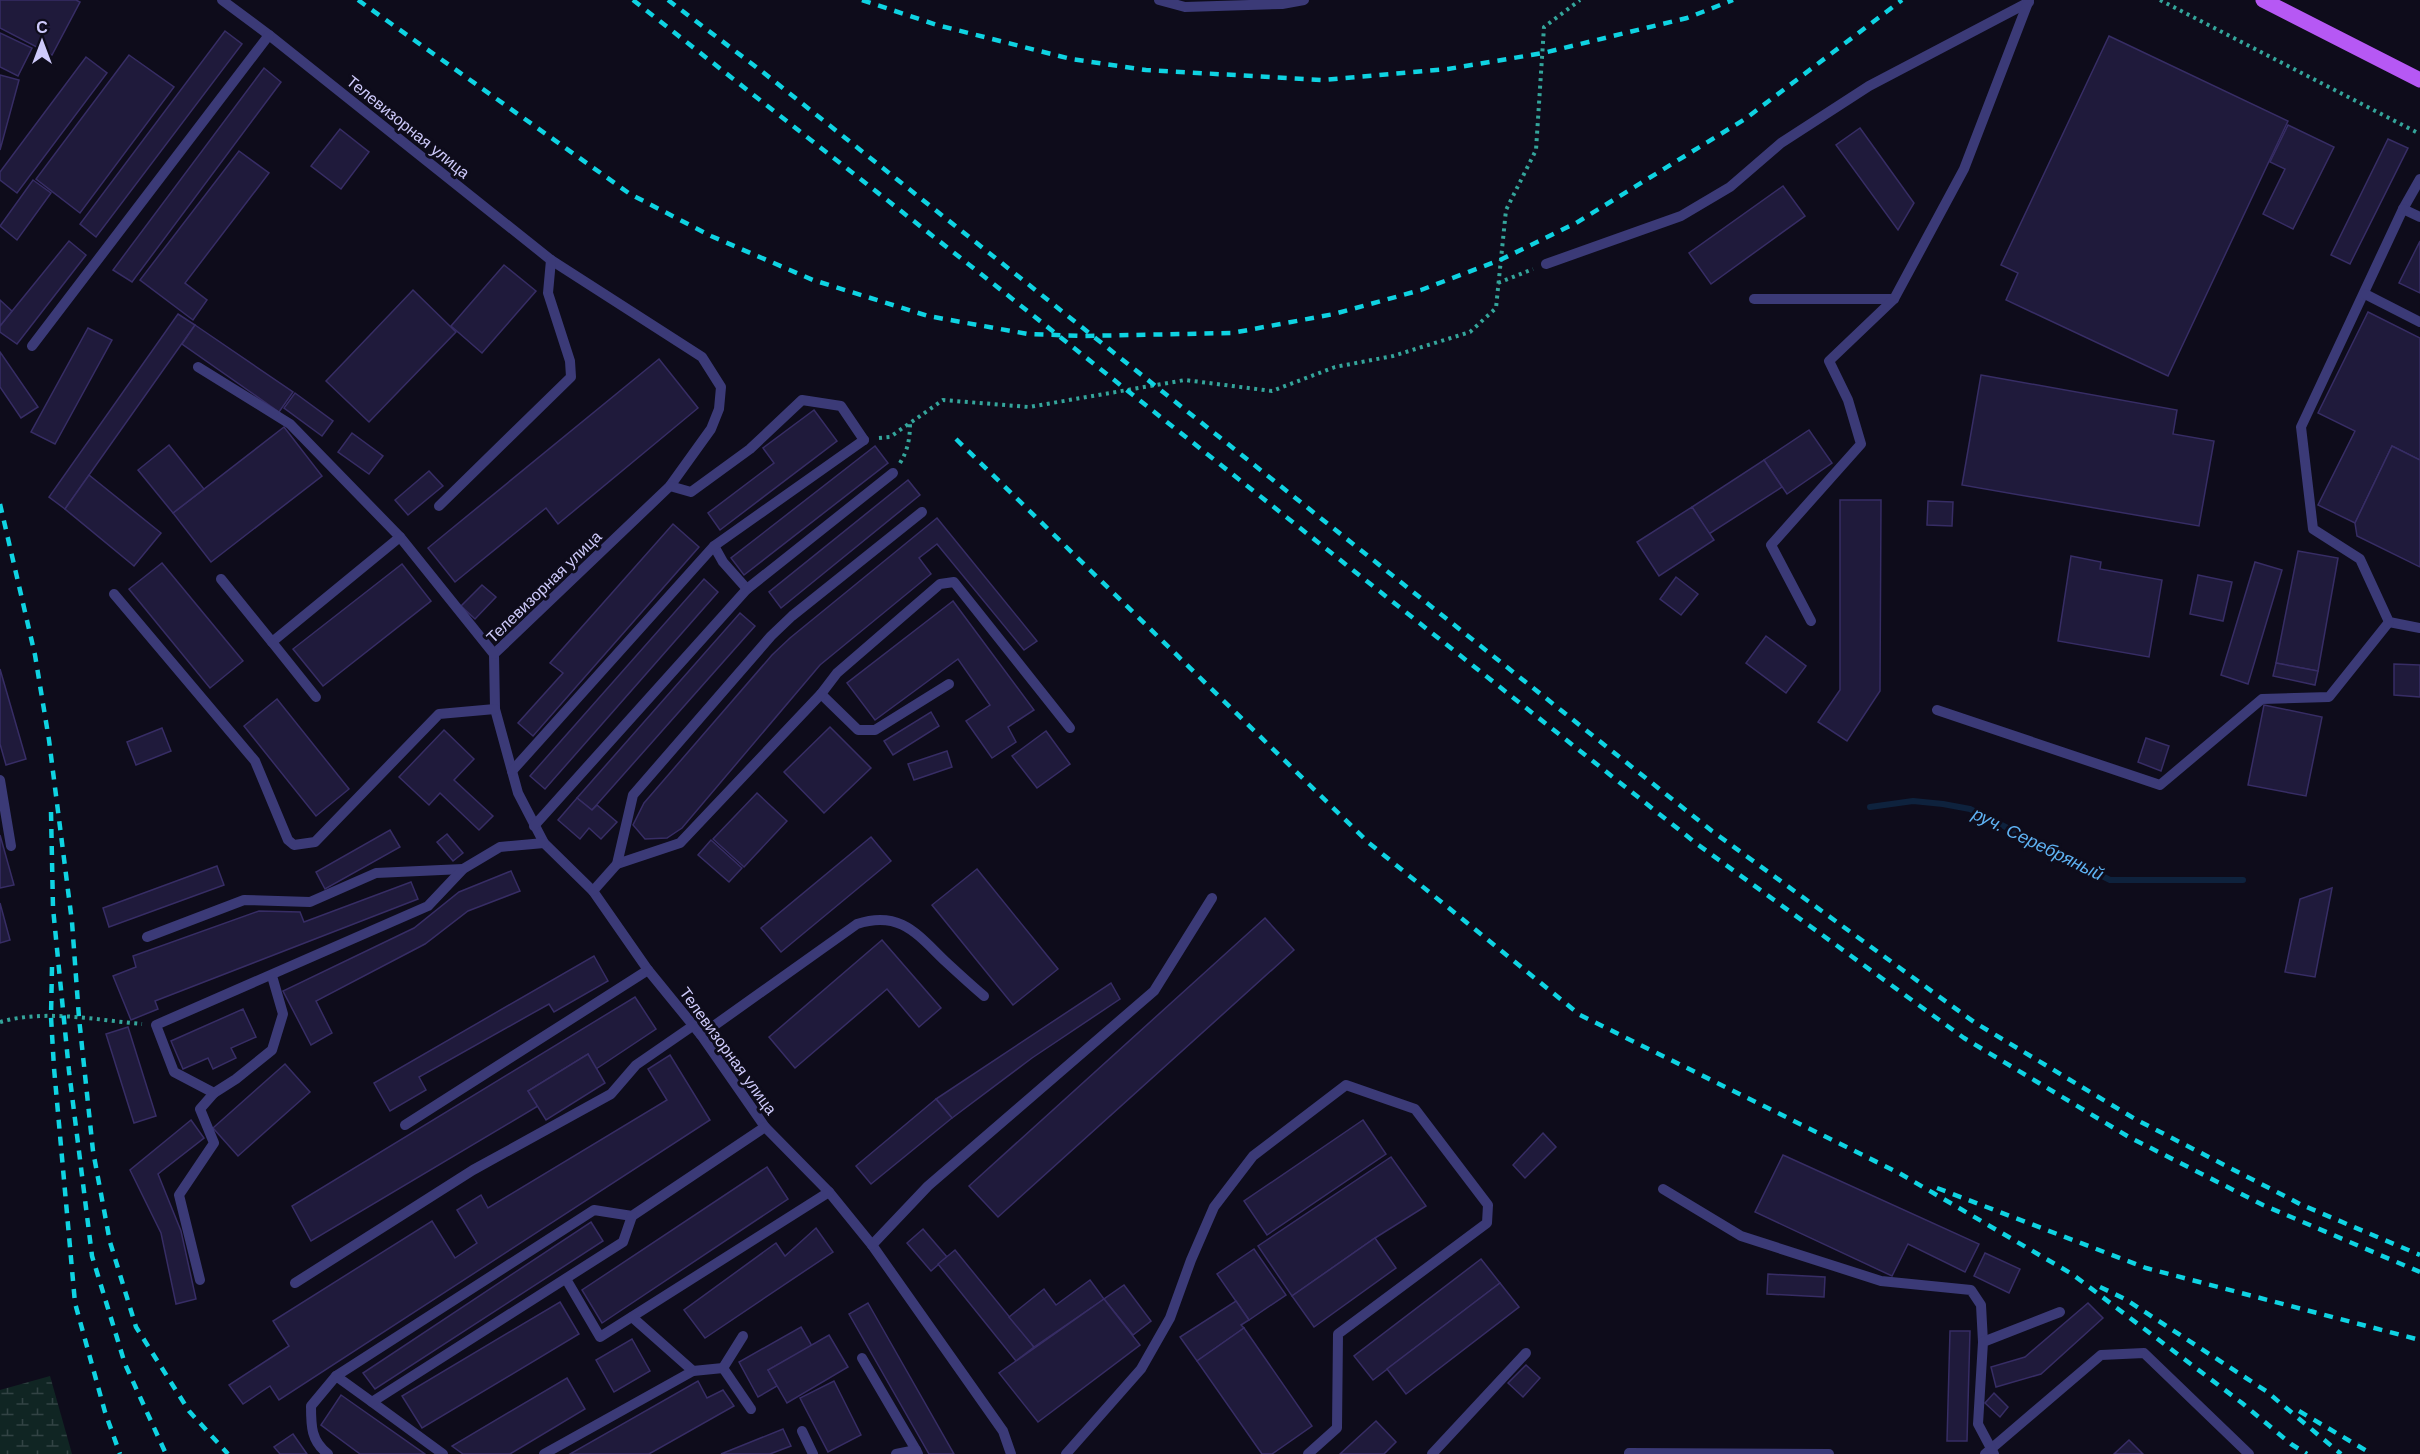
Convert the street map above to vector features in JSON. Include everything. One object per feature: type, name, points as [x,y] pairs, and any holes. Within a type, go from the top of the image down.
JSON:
[{"type":"main road","points":[[2263,0],[2420,80]]},
{"type":"lane","name":"Телевизорная улица","points":[[222,0],[551,260],[702,357],[721,387],[718,409],[711,429],[670,486],[494,654],[495,709],[518,793],[544,843],[593,891],[648,970],[694,1025],[765,1127],[829,1192],[872,1245],[1003,1431],[1011,1454]]},
{"type":"lane","points":[[1159,0],[1185,7],[1282,4],[1304,0]]},
{"type":"lane","points":[[1546,264],[1681,216],[1730,187],[1781,143],[1869,86],[2029,1]]},
{"type":"lane","points":[[1811,621],[1771,545],[1861,444],[1848,400],[1829,361],[1894,299],[1964,169],[2029,1]]},
{"type":"lane","points":[[32,346],[269,35]]},
{"type":"lane","points":[[2389,622],[2360,560],[2313,529],[2301,427],[2403,209],[2420,179]]},
{"type":"lane","points":[[2403,209],[2420,217]]},
{"type":"lane","points":[[439,506],[571,377],[570,361],[548,293],[551,260]]},
{"type":"lane","points":[[2365,294],[2420,322]]},
{"type":"lane","points":[[1754,299],[1894,299]]},
{"type":"lane","points":[[198,367],[290,424],[399,537],[494,654]]},
{"type":"lane","points":[[512,771],[714,546],[864,440],[841,406],[802,400],[750,449],[691,492],[670,486]]},
{"type":"lane","points":[[534,826],[747,589],[893,473]]},
{"type":"lane","points":[[593,891],[616,864],[633,795],[771,636],[792,616],[922,512]]},
{"type":"lane","points":[[272,642],[399,537]]},
{"type":"lane","points":[[714,546],[723,562],[747,589]]},
{"type":"lane","points":[[220,579],[316,697]]},
{"type":"lane","points":[[616,864],[680,843],[821,694],[837,673],[940,584],[954,582],[1070,728]]},
{"type":"lane","points":[[114,594],[255,761],[288,840],[294,845],[315,842],[439,714],[495,709]]},
{"type":"lane","points":[[2389,622],[2420,628]]},
{"type":"lane","points":[[1937,710],[2160,785],[2262,699],[2329,697],[2389,622]]},
{"type":"lane","points":[[821,694],[858,730],[875,730],[949,684]]},
{"type":"lane","points":[[0,780],[11,846]]},
{"type":"lane","points":[[214,1093],[174,1072],[156,1025],[428,906],[463,869],[501,847],[544,843]]},
{"type":"lane","points":[[147,938],[244,900],[310,902],[376,873],[463,869]]},
{"type":"lane","points":[[872,1245],[928,1186],[1154,991],[1212,898]]},
{"type":"lane","points":[[701,1035],[857,924],[873,919],[896,922],[918,933],[984,996]]},
{"type":"lane","points":[[405,1125],[648,970]]},
{"type":"lane","points":[[200,1280],[179,1196],[214,1143],[200,1109],[214,1093],[236,1079],[272,1050],[283,1014],[272,976]]},
{"type":"lane","points":[[295,1283],[472,1170],[611,1094],[636,1065],[694,1025]]},
{"type":"lane","points":[[1066,1454],[1141,1369],[1170,1318],[1191,1260],[1214,1207],[1253,1156],[1346,1084],[1415,1109],[1488,1205],[1487,1223],[1338,1334],[1337,1428],[1308,1454]]},
{"type":"lane","points":[[372,1402],[623,1242],[632,1216],[765,1127]]},
{"type":"lane","points":[[1663,1189],[1741,1236],[1881,1281],[1971,1290],[1981,1305],[1983,1342],[1978,1424],[1990,1452],[2101,1355],[2144,1353],[2249,1454]]},
{"type":"lane","points":[[566,1279],[600,1337],[829,1192]]},
{"type":"lane","points":[[328,1454],[312,1433],[311,1406],[336,1377],[594,1210],[632,1216]]},
{"type":"lane","points":[[1983,1342],[2060,1312]]},
{"type":"lane","points":[[632,1317],[693,1371]]},
{"type":"lane","points":[[723,1368],[742,1336]]},
{"type":"lane","points":[[1432,1454],[1526,1353]]},
{"type":"lane","points":[[862,1358],[917,1452],[896,1454]]},
{"type":"lane","points":[[544,1454],[693,1371],[723,1368]]},
{"type":"lane","points":[[723,1368],[751,1409]]},
{"type":"lane","points":[[336,1377],[443,1454]]},
{"type":"lane","points":[[802,1431],[813,1454]]},
{"type":"lane","points":[[1629,1453],[1829,1454]]},
{"type":"path","points":[[864,440],[890,437],[943,400],[1029,407],[1185,380],[1272,392],[1335,367],[1393,356],[1470,332],[1496,308],[1506,210],[1536,150],[1544,27],[1580,0]]},
{"type":"path","points":[[2160,0],[2420,134]]},
{"type":"path","points":[[1498,283],[1546,264]]},
{"type":"path","points":[[893,473],[905,455],[910,437],[910,423]]},
{"type":"path","points":[[0,1022],[18,1017],[51,1017],[156,1025]]},
{"type":"green space","points":[[50,1376],[72,1454],[0,1454],[0,1390]]},
{"type":"building","points":[[0,0],[76,0],[80,2],[52,55],[0,28]]},
{"type":"building","points":[[225,31],[242,44],[96,237],[80,224]]},
{"type":"building","points":[[0,33],[32,48],[18,76],[0,67]]},
{"type":"building","points":[[2109,36],[2288,121],[2168,376],[2006,300],[2018,273],[2001,265]]},
{"type":"building","points":[[129,55],[174,87],[80,213],[36,179]]},
{"type":"building","points":[[86,57],[107,73],[17,193],[0,180],[0,172]]},
{"type":"building","points":[[264,68],[281,82],[132,282],[113,270]]},
{"type":"building","points":[[0,75],[19,80],[0,150]]},
{"type":"building","points":[[2288,125],[2334,147],[2293,229],[2263,214],[2285,169],[2270,162]]},
{"type":"building","points":[[1860,128],[1914,203],[1898,230],[1836,145]]},
{"type":"building","points":[[340,129],[369,152],[341,189],[311,166]]},
{"type":"building","points":[[2388,139],[2408,148],[2350,264],[2331,255]]},
{"type":"building","points":[[239,151],[269,173],[185,283],[207,300],[193,320],[140,280]]},
{"type":"building","points":[[33,180],[51,193],[17,240],[0,226]]},
{"type":"building","points":[[1783,186],[1805,216],[1711,284],[1689,253]]},
{"type":"building","points":[[69,241],[86,255],[17,344],[0,332],[0,326]]},
{"type":"building","points":[[2420,241],[2420,293],[2399,283]]},
{"type":"building","points":[[504,265],[536,291],[482,353],[451,326]]},
{"type":"building","points":[[413,290],[456,332],[369,422],[326,381]]},
{"type":"building","points":[[0,300],[12,311],[0,326]]},
{"type":"building","points":[[2368,312],[2420,338],[2420,460],[2392,446],[2355,523],[2318,505],[2355,431],[2318,413]]},
{"type":"building","points":[[178,314],[195,325],[65,509],[49,497]]},
{"type":"building","points":[[195,325],[293,392],[279,412],[182,344]]},
{"type":"building","points":[[88,328],[112,340],[55,444],[31,432]]},
{"type":"building","points":[[0,352],[38,407],[21,418],[0,387]]},
{"type":"building","points":[[659,359],[698,408],[558,524],[546,508],[455,582],[428,548]]},
{"type":"building","points":[[1981,375],[2177,410],[2173,434],[2214,441],[2199,526],[1962,485]]},
{"type":"building","points":[[295,393],[333,421],[322,436],[284,408]]},
{"type":"building","points":[[814,410],[837,441],[720,530],[708,513],[774,463],[763,448]]},
{"type":"building","points":[[284,427],[322,476],[211,562],[173,513]]},
{"type":"building","points":[[1809,430],[1832,463],[1787,494],[1764,460]]},
{"type":"building","points":[[352,433],[383,456],[369,474],[338,452]]},
{"type":"building","points":[[169,445],[204,489],[173,513],[138,470]]},
{"type":"building","points":[[875,446],[888,463],[744,575],[731,558]]},
{"type":"building","points":[[2392,446],[2420,460],[2420,567],[2357,536],[2355,523]]},
{"type":"building","points":[[1764,460],[1782,487],[1709,534],[1692,507]]},
{"type":"building","points":[[429,471],[443,486],[408,515],[395,500]]},
{"type":"building","points":[[89,475],[161,533],[134,566],[65,509]]},
{"type":"building","points":[[908,480],[920,495],[781,608],[769,592]]},
{"type":"building","points":[[1840,500],[1881,500],[1880,691],[1847,741],[1818,722],[1840,690]]},
{"type":"building","points":[[1928,501],[1953,502],[1952,526],[1927,525]]},
{"type":"building","points":[[1692,507],[1714,540],[1659,576],[1637,542]]},
{"type":"building","points":[[937,518],[1037,641],[1024,650],[937,544],[919,558],[931,574],[820,665],[682,828],[667,838],[645,839],[633,825],[644,803],[772,655]]},
{"type":"building","points":[[673,524],[699,547],[533,736],[518,723],[563,673],[550,663]]},
{"type":"building","points":[[2298,551],[2338,558],[2318,671],[2276,663]]},
{"type":"building","points":[[2071,556],[2101,562],[2100,569],[2162,580],[2149,657],[2058,641]]},
{"type":"building","points":[[2255,562],[2282,570],[2248,684],[2221,675]]},
{"type":"building","points":[[162,563],[243,661],[210,688],[129,589]]},
{"type":"building","points":[[402,564],[431,601],[323,686],[293,649]]},
{"type":"building","points":[[2198,575],[2232,582],[2223,621],[2190,614]]},
{"type":"building","points":[[1676,577],[1698,594],[1681,615],[1660,599]]},
{"type":"building","points":[[704,579],[718,592],[545,789],[530,776]]},
{"type":"building","points":[[482,585],[496,597],[475,619],[461,606]]},
{"type":"building","points":[[953,601],[1034,710],[1008,727],[1016,742],[992,758],[966,721],[990,705],[958,659],[875,720],[847,683]]},
{"type":"building","points":[[740,613],[755,626],[592,810],[577,798]]},
{"type":"building","points":[[1766,636],[1806,666],[1786,693],[1746,663]]},
{"type":"building","points":[[2276,663],[2318,671],[2315,685],[2273,676]]},
{"type":"building","points":[[2394,664],[2420,665],[2420,697],[2394,695]]},
{"type":"building","points":[[0,669],[26,759],[6,765],[0,744]]},
{"type":"building","points":[[277,699],[349,789],[316,816],[244,726]]},
{"type":"building","points":[[2264,705],[2322,717],[2306,796],[2248,785]]},
{"type":"building","points":[[931,712],[939,726],[893,755],[884,741]]},
{"type":"building","points":[[830,727],[871,768],[824,813],[784,772]]},
{"type":"building","points":[[162,728],[171,751],[136,765],[127,742]]},
{"type":"building","points":[[444,730],[474,759],[454,780],[493,816],[479,830],[440,793],[429,805],[399,777]]},
{"type":"building","points":[[1046,731],[1070,764],[1037,788],[1012,756]]},
{"type":"building","points":[[2146,738],[2169,746],[2161,771],[2138,762]]},
{"type":"building","points":[[947,751],[952,767],[914,780],[908,764]]},
{"type":"building","points":[[757,793],[787,821],[744,867],[713,839]]},
{"type":"building","points":[[577,798],[592,810],[597,805],[617,822],[601,839],[589,828],[580,839],[558,820]]},
{"type":"building","points":[[390,830],[400,847],[325,889],[316,872]]},
{"type":"building","points":[[447,834],[463,853],[453,861],[437,842]]},
{"type":"building","points":[[0,835],[14,885],[0,888]]},
{"type":"building","points":[[871,837],[891,861],[781,952],[761,928]]},
{"type":"building","points":[[711,840],[742,868],[729,882],[698,855]]},
{"type":"building","points":[[217,866],[224,885],[109,927],[103,908]]},
{"type":"building","points":[[977,869],[1058,969],[1013,1005],[932,905]]},
{"type":"building","points":[[511,871],[520,891],[468,911],[425,944],[316,1001],[332,1033],[311,1045],[283,991],[414,928],[459,892]]},
{"type":"building","points":[[411,882],[418,899],[155,1001],[158,1009],[131,1020],[113,976],[136,967],[133,956],[259,911],[300,912],[304,922]]},
{"type":"building","points":[[2332,888],[2315,977],[2285,972],[2300,899]]},
{"type":"building","points":[[0,903],[10,940],[0,943]]},
{"type":"building","points":[[1265,918],[1294,950],[998,1217],[969,1186]]},
{"type":"building","points":[[882,940],[941,1008],[919,1027],[887,989],[795,1068],[769,1037]]},
{"type":"building","points":[[594,956],[608,981],[554,1012],[549,1004],[419,1077],[426,1090],[390,1111],[374,1083]]},
{"type":"building","points":[[1111,983],[1120,999],[1032,1058],[952,1118],[936,1099]]},
{"type":"building","points":[[635,997],[656,1029],[596,1069],[588,1054],[528,1091],[538,1106],[311,1241],[292,1206]]},
{"type":"building","points":[[243,1009],[256,1037],[231,1048],[236,1058],[213,1069],[208,1058],[183,1069],[171,1041]]},
{"type":"building","points":[[128,1027],[156,1116],[134,1123],[106,1034]]},
{"type":"building","points":[[588,1054],[605,1083],[546,1120],[528,1091]]},
{"type":"building","points":[[670,1055],[710,1120],[279,1400],[270,1386],[243,1404],[229,1385],[289,1346],[273,1321],[432,1221],[455,1258],[477,1243],[457,1210],[481,1195],[488,1208],[667,1100],[648,1069]]},
{"type":"building","points":[[285,1064],[310,1092],[238,1156],[213,1128]]},
{"type":"building","points":[[936,1099],[952,1118],[871,1184],[856,1166]]},
{"type":"building","points":[[191,1120],[204,1138],[158,1174],[181,1231],[196,1299],[176,1304],[161,1233],[130,1170]]},
{"type":"building","points":[[1363,1120],[1386,1154],[1267,1235],[1244,1201]]},
{"type":"building","points":[[1543,1133],[1556,1147],[1525,1178],[1513,1165]]},
{"type":"building","points":[[1783,1155],[1979,1244],[1965,1272],[1908,1244],[1892,1276],[1755,1212]]},
{"type":"building","points":[[1391,1157],[1426,1206],[1375,1238],[1292,1296],[1258,1246]]},
{"type":"building","points":[[767,1167],[788,1199],[602,1323],[582,1290]]},
{"type":"building","points":[[591,1222],[603,1241],[375,1389],[363,1373]]},
{"type":"building","points":[[816,1228],[833,1252],[705,1338],[684,1310],[776,1243],[785,1256]]},
{"type":"building","points":[[923,1229],[947,1257],[931,1271],[907,1243]]},
{"type":"building","points":[[1375,1238],[1396,1268],[1314,1327],[1292,1296]]},
{"type":"building","points":[[1254,1249],[1286,1295],[1249,1320],[1217,1274]]},
{"type":"building","points":[[955,1250],[1034,1347],[1016,1361],[938,1264]]},
{"type":"building","points":[[1985,1253],[2020,1269],[2009,1293],[1974,1276]]},
{"type":"building","points":[[1481,1259],[1500,1283],[1373,1380],[1354,1356]]},
{"type":"building","points":[[1768,1274],[1825,1277],[1824,1297],[1767,1294]]},
{"type":"building","points":[[1090,1280],[1104,1299],[1034,1347],[1009,1317],[1044,1289],[1056,1305]]},
{"type":"building","points":[[1500,1283],[1519,1307],[1406,1394],[1387,1369]]},
{"type":"building","points":[[1124,1285],[1151,1321],[1133,1335],[1104,1299]]},
{"type":"building","points":[[1104,1299],[1140,1345],[1038,1422],[999,1373]]},
{"type":"building","points":[[1236,1301],[1249,1320],[1241,1325],[1244,1328],[1197,1361],[1180,1337]]},
{"type":"building","points":[[560,1302],[579,1334],[422,1428],[402,1396]]},
{"type":"building","points":[[868,1303],[954,1454],[929,1454],[849,1314]]},
{"type":"building","points":[[2088,1303],[2103,1318],[2041,1374],[1996,1387],[1991,1367],[2025,1357]]},
{"type":"building","points":[[801,1327],[812,1346],[768,1370],[777,1386],[758,1397],[739,1362]]},
{"type":"building","points":[[1244,1328],[1312,1426],[1272,1454],[1262,1454],[1197,1361]]},
{"type":"building","points":[[1950,1331],[1970,1331],[1967,1441],[1947,1441]]},
{"type":"building","points":[[829,1335],[848,1367],[787,1403],[768,1370]]},
{"type":"building","points":[[632,1339],[650,1371],[614,1392],[596,1360]]},
{"type":"building","points":[[1526,1365],[1540,1378],[1523,1397],[1508,1383]]},
{"type":"building","points":[[567,1378],[585,1409],[510,1454],[463,1454],[452,1446]]},
{"type":"building","points":[[698,1381],[707,1398],[723,1390],[734,1406],[649,1454],[570,1454]]},
{"type":"building","points":[[834,1381],[861,1435],[828,1452],[800,1398]]},
{"type":"building","points":[[1994,1393],[2008,1407],[2000,1417],[1985,1403]]},
{"type":"building","points":[[341,1395],[425,1454],[360,1454],[321,1425]]},
{"type":"building","points":[[1376,1421],[1396,1442],[1384,1454],[1340,1454]]},
{"type":"building","points":[[783,1429],[791,1446],[770,1454],[721,1454]]},
{"type":"building","points":[[293,1434],[307,1454],[280,1454],[274,1447]]},
{"type":"building","points":[[2129,1440],[2143,1454],[2114,1454]]},
{"type":"waterway","name":"руч. Серебряный","points":[[1870,807],[1913,801],[1970,809],[2110,880],[2243,880]]},
{"type":"railway","points":[[358,0],[630,194],[711,236],[813,280],[928,316],[1028,334],[1083,336],[1232,333],[1334,314],[1421,290],[1500,260],[1576,223],[1745,119],[1902,0]]},
{"type":"railway","points":[[633,0],[1697,844],[1964,1038],[2129,1137],[2263,1205],[2420,1272]]},
{"type":"railway","points":[[668,0],[764,73],[1712,831],[1974,1022],[2135,1119],[2302,1205],[2420,1255]]},
{"type":"railway","points":[[862,0],[937,25],[1071,59],[1146,70],[1322,80],[1448,69],[1543,53],[1687,18],[1733,0]]},
{"type":"railway","points":[[956,439],[1369,843],[1580,1015],[1899,1173],[2072,1274],[2307,1454]]},
{"type":"railway","points":[[0,504],[35,655],[49,740],[72,922],[93,1151],[110,1242],[136,1327],[189,1411],[228,1454]]},
{"type":"railway","points":[[51,812],[53,908],[69,1071],[92,1256],[125,1364],[166,1454]]},
{"type":"railway","points":[[52,967],[51,1017],[54,1068],[75,1303],[105,1412],[120,1454]]},
{"type":"railway","points":[[1937,1188],[2146,1268],[2420,1340]]},
{"type":"railway","points":[[2100,1287],[2125,1299],[2266,1391],[2341,1454]]},
{"type":"railway","points":[[2299,1411],[2372,1454]]}]
